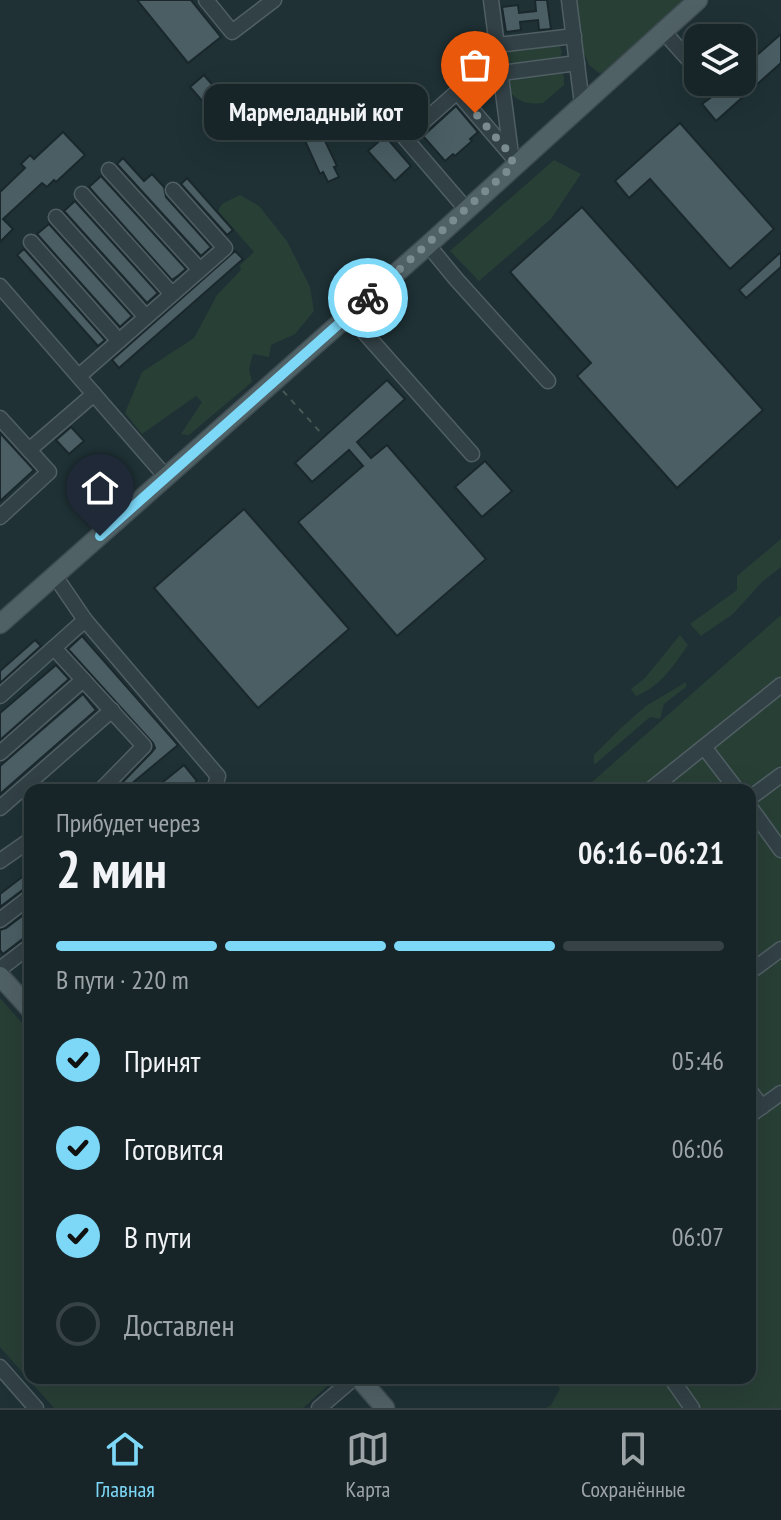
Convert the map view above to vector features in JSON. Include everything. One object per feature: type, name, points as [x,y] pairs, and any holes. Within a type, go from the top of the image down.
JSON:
[{"type":"main road","points":[[0,624],[428,245],[512,161],[582,104],[698,0]]},
{"type":"main road","points":[[0,976],[24,999]]},
{"type":"main road","points":[[362,1384],[385,1408]]},
{"type":"street","points":[[206,0],[232,32],[274,0]]},
{"type":"street","points":[[491,0],[512,161]]},
{"type":"street","points":[[569,0],[582,104]]},
{"type":"street","points":[[663,31],[684,54]]},
{"type":"street","points":[[497,45],[574,36]]},
{"type":"street","points":[[501,73],[577,63]]},
{"type":"street","points":[[466,209],[405,138],[457,92],[512,161]]},
{"type":"street","points":[[109,170],[200,270]]},
{"type":"street","points":[[79,376],[225,248],[173,190]]},
{"type":"street","points":[[82,194],[172,294]]},
{"type":"street","points":[[56,217],[146,317]]},
{"type":"street","points":[[31,242],[119,341]]},
{"type":"street","points":[[428,245],[548,381]]},
{"type":"street","points":[[0,286],[166,477]]},
{"type":"street","points":[[349,315],[472,454]]},
{"type":"street","points":[[29,450],[94,394]]},
{"type":"street","points":[[0,418],[49,472],[0,517]]},
{"type":"street","points":[[55,576],[85,620],[218,776],[216,784]]},
{"type":"street","points":[[0,696],[85,620]]},
{"type":"street","points":[[54,648],[144,746],[107,784]]},
{"type":"street","points":[[0,753],[83,680]]},
{"type":"street","points":[[658,784],[781,685]]},
{"type":"street","points":[[27,784],[112,710]]},
{"type":"street","points":[[704,747],[732,784]]},
{"type":"street","points":[[756,794],[781,775]]},
{"type":"street","points":[[0,808],[24,787]]},
{"type":"street","points":[[756,815],[781,850]]},
{"type":"street","points":[[0,861],[24,844]]},
{"type":"street","points":[[0,920],[24,902]]},
{"type":"street","points":[[756,968],[781,949]]},
{"type":"street","points":[[0,969],[24,951]]},
{"type":"street","points":[[756,1111],[781,1093]]},
{"type":"street","points":[[0,1367],[36,1408]]},
{"type":"street","points":[[319,1408],[349,1384]]},
{"type":"street","points":[[675,1384],[692,1408]]},
{"type":"path","points":[[274,381],[322,434]]},
{"type":"green space","points":[[577,0],[684,0],[606,72],[599,73],[589,65],[583,51]]},
{"type":"green space","points":[[554,44],[562,52],[559,60],[509,67],[505,63],[504,57],[510,50]]},
{"type":"green space","points":[[560,71],[564,76],[564,85],[543,103],[519,100],[511,93],[506,81],[510,76]]},
{"type":"green space","points":[[554,160],[581,174],[551,219],[479,281],[450,251]]},
{"type":"green space","points":[[240,195],[259,206],[287,241],[310,287],[314,311],[295,334],[271,345],[269,357],[253,354],[249,369],[252,382],[189,435],[181,434],[202,402],[196,396],[142,434],[125,413],[142,372],[194,338],[217,295],[254,252],[218,211],[222,204]]},
{"type":"green space","points":[[781,539],[781,567],[762,582],[733,614],[701,636],[690,624],[737,590],[737,576]]},
{"type":"green space","points":[[781,615],[781,1408],[546,1408],[560,1389],[557,1384],[756,1384],[756,784],[590,784]]},
{"type":"green space","points":[[680,635],[688,645],[666,675],[636,696],[631,689],[645,678]]},
{"type":"green space","points":[[686,682],[686,687],[664,704],[660,719],[650,717],[594,765],[594,755],[620,729],[646,706]]},
{"type":"green space","points":[[0,998],[24,1025],[24,1374],[0,1347]]},
{"type":"green space","points":[[33,1384],[329,1384],[303,1408],[54,1408]]},
{"type":"building","points":[[137,0],[191,0],[221,37],[188,63]]},
{"type":"building","points":[[535,0],[547,0],[551,29],[539,30],[538,20],[520,22],[521,30],[506,32],[502,7],[518,5],[519,13],[536,11]]},
{"type":"building","points":[[781,34],[781,63],[756,85],[756,56]]},
{"type":"building","points":[[204,75],[232,108],[218,119],[190,87]]},
{"type":"building","points":[[713,96],[744,96],[716,121],[702,104]]},
{"type":"building","points":[[456,106],[478,132],[455,156],[453,154],[445,161],[423,136]]},
{"type":"building","points":[[680,123],[774,229],[730,269],[650,179],[629,198],[615,181]]},
{"type":"building","points":[[318,126],[339,177],[328,182],[323,172],[320,174],[302,134]]},
{"type":"building","points":[[63,132],[85,155],[56,182],[54,180],[47,187],[42,183],[3,219],[13,229],[0,242],[0,192],[25,168],[21,164],[30,155],[34,159]]},
{"type":"building","points":[[385,136],[411,166],[395,181],[368,151]]},
{"type":"building","points":[[123,158],[144,181],[152,174],[164,187],[166,197],[211,247],[201,256],[117,164]]},
{"type":"building","points":[[101,176],[186,269],[179,275],[172,280],[89,187]]},
{"type":"building","points":[[187,178],[233,230],[227,235],[181,184]]},
{"type":"building","points":[[75,201],[158,293],[147,303],[64,211]]},
{"type":"building","points":[[582,207],[763,410],[677,488],[577,376],[591,363],[510,272]]},
{"type":"building","points":[[49,224],[132,316],[120,327],[37,234]]},
{"type":"building","points":[[24,249],[105,340],[98,346],[17,255]]},
{"type":"building","points":[[235,251],[243,259],[119,368],[112,360]]},
{"type":"building","points":[[781,252],[781,267],[746,298],[739,290]]},
{"type":"building","points":[[387,380],[405,399],[357,442],[371,458],[387,445],[486,559],[397,636],[298,522],[363,466],[349,450],[312,482],[295,463]]},
{"type":"building","points":[[71,427],[84,441],[69,454],[56,440]]},
{"type":"building","points":[[0,433],[34,470],[0,501]]},
{"type":"building","points":[[485,461],[512,491],[482,517],[455,487]]},
{"type":"building","points":[[244,509],[349,629],[258,708],[154,588]]},
{"type":"building","points":[[82,636],[178,745],[131,784],[121,784],[155,748],[153,743],[68,649]]},
{"type":"building","points":[[35,640],[41,646],[0,683],[0,671]]},
{"type":"building","points":[[56,665],[69,679],[0,740],[0,713]]},
{"type":"building","points":[[83,694],[96,710],[0,794],[0,766]]},
{"type":"building","points":[[184,765],[197,781],[194,784],[160,784]]},
{"type":"building","points":[[24,876],[24,889],[0,907],[0,894]]},
{"type":"building","points":[[24,914],[24,938],[3,954],[0,950],[0,930]]},
{"type":"way so far","points":[[368,298],[513,166],[511,155],[475,113]]},
{"type":"place","name":"Мармеладный кот","points":[[475,113]]},
{"type":"route","points":[[100,536],[368,298]]}]
